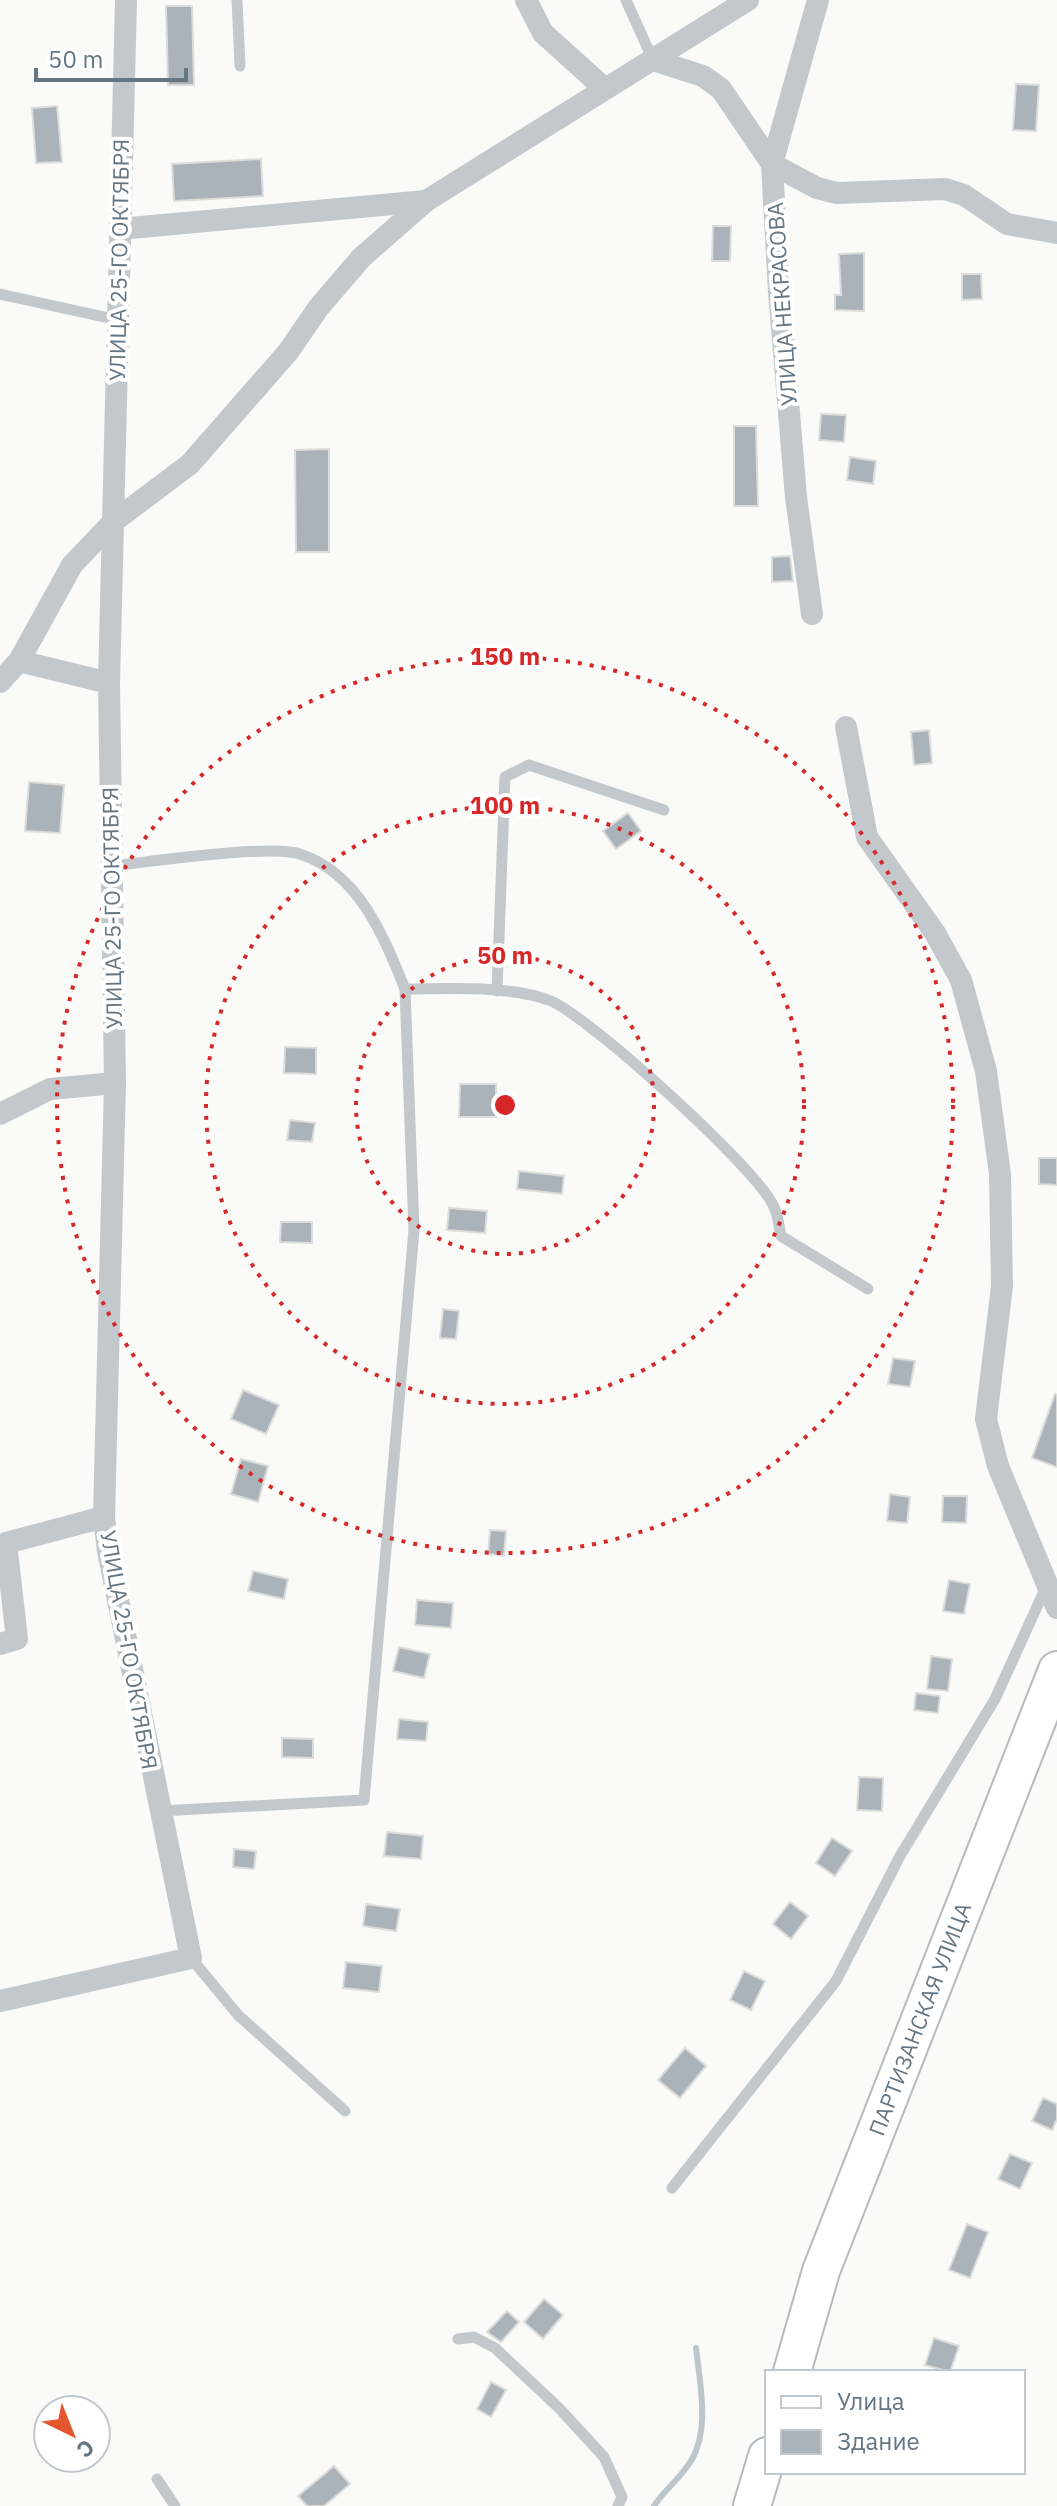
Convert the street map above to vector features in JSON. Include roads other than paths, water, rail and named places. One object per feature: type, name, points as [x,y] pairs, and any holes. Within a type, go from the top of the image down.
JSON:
[{"type":"main road","name":"ПАРТИЗАНСКАЯ УЛИЦА","points":[[793,2370],[821,2271],[1057,1670]]},
{"type":"main road","points":[[752,2506],[765,2463]]},
{"type":"street","name":"УЛИЦА 25-ГО ОКТЯБРЯ","points":[[126,0],[109,683],[109,866],[115,1083],[104,1517],[159,1811],[191,1958]]},
{"type":"street","points":[[526,0],[543,33],[605,89]]},
{"type":"street","points":[[0,682],[19,661],[72,565],[113,522],[190,464],[288,352],[319,307],[361,258],[426,201],[748,0]]},
{"type":"street","name":"УЛИЦА НЕКРАСОВА","points":[[812,614],[795,481],[772,164],[818,0]]},
{"type":"street","points":[[653,60],[703,76],[721,89],[772,164],[817,188],[837,193],[945,189],[964,195],[1007,224],[1057,233]]},
{"type":"street","points":[[119,229],[426,201]]},
{"type":"street","points":[[19,661],[109,683]]},
{"type":"street","points":[[846,727],[867,837],[935,933],[961,980],[986,1071],[1000,1174],[1002,1286],[986,1419],[998,1466],[1057,1608]]},
{"type":"street","points":[[0,1114],[50,1089],[115,1083]]},
{"type":"street","points":[[0,1644],[17,1639],[6,1543],[104,1517]]},
{"type":"street","points":[[0,2001],[191,1958]]},
{"type":"lane","points":[[237,0],[240,66]]},
{"type":"lane","points":[[626,0],[653,60]]},
{"type":"lane","points":[[0,294],[118,320]]},
{"type":"lane","points":[[497,991],[505,777],[529,765],[664,810]]},
{"type":"lane","points":[[109,866],[265,852],[299,854],[331,872],[356,894],[382,931],[405,989],[414,1230],[364,1800],[159,1811]]},
{"type":"lane","points":[[405,989],[497,991],[551,1001],[603,1039],[735,1155],[774,1206],[781,1236],[868,1289]]},
{"type":"lane","points":[[672,2188],[836,1981],[900,1856],[995,1699],[1048,1582]]},
{"type":"lane","points":[[191,1958],[238,2015],[345,2111]]},
{"type":"lane","points":[[458,2339],[474,2337],[495,2348],[559,2408],[604,2457],[622,2497],[618,2506]]},
{"type":"lane","points":[[157,2479],[175,2506]]},
{"type":"waterway","points":[[654,2506],[686,2468],[699,2441],[702,2410],[696,2348]]}]
